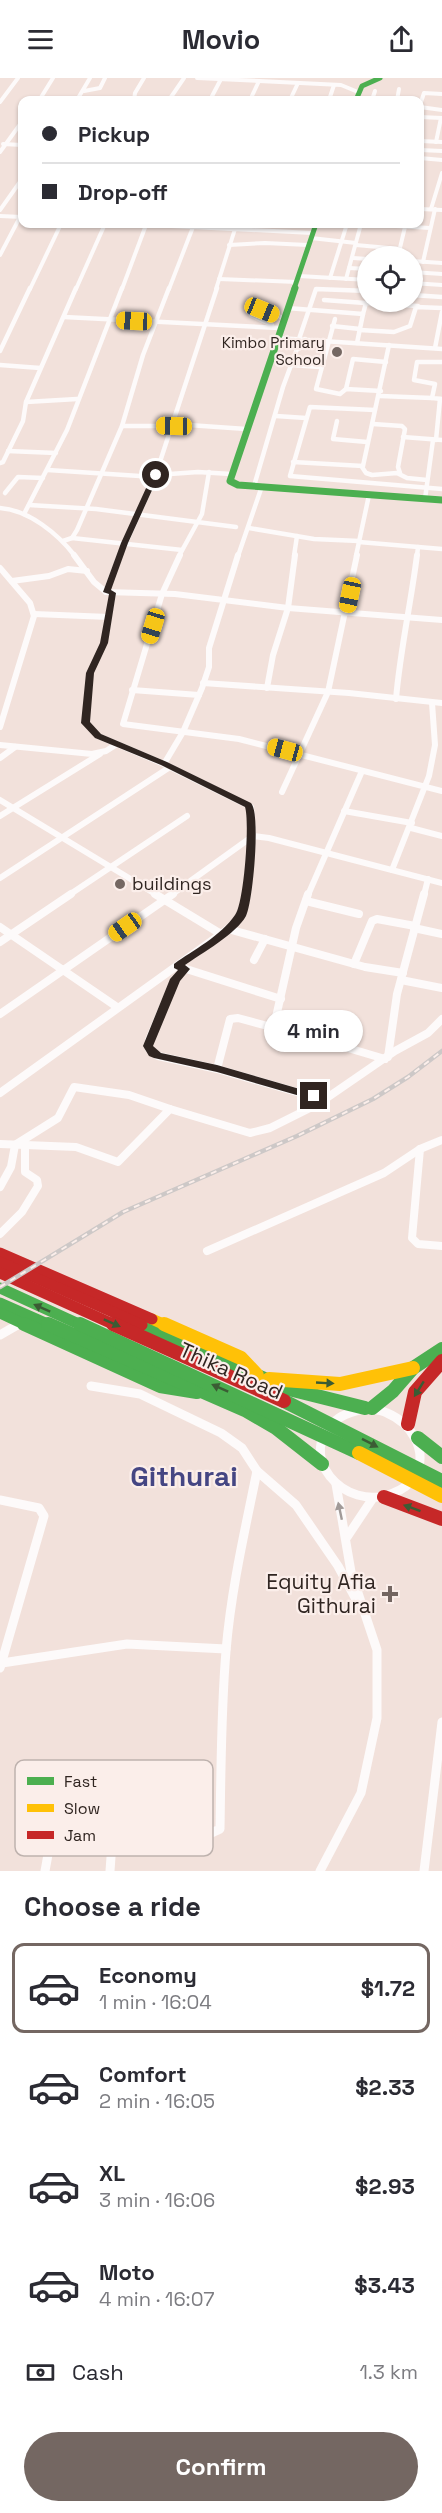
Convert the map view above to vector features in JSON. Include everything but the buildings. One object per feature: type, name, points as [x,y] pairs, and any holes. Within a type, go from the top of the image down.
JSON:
[{"type":"main road","points":[[357,96],[364,84],[380,78]]},
{"type":"main road","points":[[312,235],[231,474],[231,482],[369,495],[425,493],[442,500]]},
{"type":"main road","points":[[2,1259],[296,1391],[369,1408],[393,1391],[413,1368],[442,1349]]},
{"type":"main road","name":"Thika Road","points":[[0,1273],[256,1387],[442,1481]]},
{"type":"main road","name":"Thika Road","points":[[5,1291],[311,1429],[442,1496]]},
{"type":"main road","points":[[1,1307],[255,1416],[276,1428],[322,1464]]},
{"type":"main road","name":"Thika Road","points":[[1,1307],[22,1322],[160,1386],[203,1392]]},
{"type":"main road","points":[[408,1424],[416,1392],[442,1361]]},
{"type":"main road","points":[[262,1377],[330,1384],[350,1382],[413,1368]]},
{"type":"main road","points":[[418,1438],[442,1456]]},
{"type":"main road","points":[[384,1497],[441,1519]]},
{"type":"street","points":[[0,102],[18,78]]},
{"type":"street","points":[[42,96],[53,78]]},
{"type":"street","points":[[80,96],[90,78]]},
{"type":"street","points":[[84,91],[100,88],[105,78]]},
{"type":"street","points":[[135,96],[144,78]]},
{"type":"street","points":[[172,96],[184,78]]},
{"type":"street","points":[[196,78],[334,85],[357,96]]},
{"type":"street","points":[[212,96],[221,79]]},
{"type":"street","points":[[252,96],[259,81]]},
{"type":"street","points":[[292,96],[298,83]]},
{"type":"street","points":[[330,96],[334,85]]},
{"type":"street","points":[[398,96],[399,89]]},
{"type":"street","points":[[373,96],[375,91]]},
{"type":"street","points":[[423,96],[424,93],[442,94]]},
{"type":"street","points":[[424,107],[442,110]]},
{"type":"street","points":[[424,117],[441,118],[436,142]]},
{"type":"street","points":[[0,152],[2,144],[18,126]]},
{"type":"street","points":[[424,141],[442,142]]},
{"type":"street","points":[[2,144],[18,145]]},
{"type":"street","points":[[424,150],[442,151]]},
{"type":"street","points":[[424,158],[442,160]]},
{"type":"street","points":[[442,173],[434,198],[423,262],[442,263]]},
{"type":"street","points":[[0,210],[18,185]]},
{"type":"street","points":[[434,198],[442,199]]},
{"type":"street","points":[[424,209],[442,210]]},
{"type":"street","points":[[0,216],[18,217]]},
{"type":"street","points":[[0,255],[18,222]]},
{"type":"street","points":[[0,351],[59,228]]},
{"type":"street","points":[[0,463],[3,462],[26,414],[26,402],[40,368],[103,228]]},
{"type":"street","points":[[24,514],[67,430],[77,399],[145,228]]},
{"type":"street","points":[[63,542],[72,537],[103,473],[122,426],[143,355],[193,228]]},
{"type":"street","points":[[214,228],[312,235],[374,246]]},
{"type":"street","points":[[330,278],[346,228]]},
{"type":"street","points":[[346,279],[360,228]]},
{"type":"street","points":[[401,246],[405,228]]},
{"type":"street","points":[[424,228],[430,228]]},
{"type":"street","points":[[0,1093],[117,1007],[181,967],[242,915],[253,836],[251,807],[167,765],[93,732],[84,717],[90,673],[104,643],[109,617],[110,592],[124,543],[139,515],[174,425],[235,229]]},
{"type":"street","points":[[229,245],[265,243],[312,235]]},
{"type":"street","points":[[353,258],[357,258]]},
{"type":"street","points":[[349,268],[357,268]]},
{"type":"street","points":[[423,273],[442,274]]},
{"type":"street","points":[[219,279],[357,280]]},
{"type":"street","points":[[423,284],[442,285]]},
{"type":"street","points":[[298,339],[316,289],[357,291]]},
{"type":"street","points":[[423,296],[442,297]]},
{"type":"street","points":[[324,300],[357,302]]},
{"type":"street","points":[[251,306],[281,324],[298,339],[442,349]]},
{"type":"street","points":[[423,307],[442,310],[435,348]]},
{"type":"street","points":[[64,317],[206,324],[281,324],[309,310],[363,314],[357,343]]},
{"type":"street","points":[[332,326],[390,332],[408,328],[413,312]]},
{"type":"street","points":[[251,315],[281,324]]},
{"type":"street","points":[[335,319],[327,341],[316,389],[340,394],[346,389],[353,359],[386,362]]},
{"type":"street","points":[[0,878],[167,765],[209,667],[209,648],[222,600],[249,528],[257,486],[297,349],[303,347],[305,339]]},
{"type":"street","points":[[389,345],[362,467],[366,473],[372,475],[400,473]]},
{"type":"street","points":[[432,398],[435,385],[415,382],[415,365],[423,361],[442,362]]},
{"type":"street","points":[[0,365],[40,368]]},
{"type":"street","points":[[292,365],[320,367]]},
{"type":"street","points":[[346,389],[441,399],[425,493]]},
{"type":"street","points":[[26,402],[77,399]]},
{"type":"street","points":[[375,410],[310,407],[290,475],[425,493],[442,489]]},
{"type":"street","points":[[276,416],[306,418]]},
{"type":"street","points":[[337,421],[333,439],[367,442]]},
{"type":"street","points":[[373,424],[404,427],[398,467],[400,473],[407,478],[427,480]]},
{"type":"street","points":[[122,426],[174,425],[246,429]]},
{"type":"street","points":[[403,437],[442,440]]},
{"type":"street","points":[[8,451],[56,453]]},
{"type":"street","points":[[293,462],[362,467]]},
{"type":"street","points":[[48,470],[155,476],[209,472],[231,474]]},
{"type":"street","points":[[209,472],[202,514],[162,594],[123,724],[239,739],[442,791]]},
{"type":"street","points":[[5,493],[18,477],[43,478]]},
{"type":"street","points":[[282,792],[328,692],[369,495]]},
{"type":"street","points":[[28,505],[87,509],[236,527]]},
{"type":"street","points":[[1,507],[24,514],[63,542],[87,571],[110,592],[162,594],[288,608],[442,620]]},
{"type":"street","points":[[249,528],[297,536],[442,549]]},
{"type":"street","points":[[267,688],[273,655],[288,608],[297,536]]},
{"type":"street","points":[[72,537],[182,550]]},
{"type":"street","points":[[396,699],[399,661],[409,617],[418,547]]},
{"type":"street","points":[[0,568],[30,603],[34,614],[0,727]]},
{"type":"street","points":[[12,581],[50,576],[68,569],[87,571]]},
{"type":"street","points":[[34,614],[109,617]]},
{"type":"street","points":[[203,682],[442,703]]},
{"type":"street","points":[[132,690],[198,695]]},
{"type":"street","points":[[392,870],[412,825],[435,746],[432,703]]},
{"type":"street","points":[[0,816],[117,744]]},
{"type":"street","points":[[0,745],[100,753]]},
{"type":"street","points":[[0,758],[15,747]]},
{"type":"street","points":[[275,1028],[291,946],[306,901],[362,771]]},
{"type":"street","points":[[0,800],[165,900],[224,932],[265,939],[442,988]]},
{"type":"street","points":[[344,811],[412,825],[442,836]]},
{"type":"street","points":[[0,942],[187,816]]},
{"type":"street","points":[[0,1014],[253,836],[328,852],[442,883]]},
{"type":"street","points":[[386,1058],[402,976],[429,879]]},
{"type":"street","points":[[306,901],[359,914]]},
{"type":"street","points":[[354,964],[372,921],[377,919],[442,934]]},
{"type":"street","points":[[0,927],[117,1007]]},
{"type":"street","points":[[254,960],[265,939]]},
{"type":"street","points":[[181,967],[281,999]]},
{"type":"street","points":[[181,967],[149,1040],[149,1049],[158,1056],[217,1069],[314,1096]]},
{"type":"street","points":[[217,1069],[230,1019],[238,1018],[386,1058]]},
{"type":"street","points":[[15,1145],[58,1118],[72,1089],[76,1086],[129,1095],[250,1133],[263,1131],[318,1104],[428,1033],[442,1019]]},
{"type":"street","points":[[0,1144],[76,1146],[117,1162],[170,1109]]},
{"type":"street","points":[[207,1251],[384,1173],[420,1149],[442,1140]]},
{"type":"street","points":[[0,1234],[30,1203],[38,1186],[36,1180],[25,1172],[25,1144]]},
{"type":"street","points":[[0,1187],[8,1178],[13,1166],[15,1145]]},
{"type":"street","points":[[420,1149],[411,1239],[418,1244],[442,1246]]},
{"type":"street","points":[[0,1335],[22,1322]]},
{"type":"street","points":[[92,1386],[140,1394],[221,1433],[242,1448],[257,1471],[296,1505],[338,1566],[372,1631]]},
{"type":"street","points":[[320,1871],[361,1793],[377,1718],[378,1687],[377,1650],[351,1572],[347,1537],[336,1484],[322,1464],[320,1448],[324,1433],[333,1420],[348,1412],[369,1408],[392,1413],[408,1424],[418,1438],[422,1453],[420,1468],[413,1481],[400,1492],[373,1498],[353,1494],[336,1484]]},
{"type":"street","points":[[213,1834],[220,1829],[221,1741],[226,1649],[239,1558],[257,1471]]},
{"type":"street","points":[[347,1537],[373,1498]]},
{"type":"street","points":[[0,1500],[39,1508],[44,1516],[1,1665],[127,1644],[226,1649]]},
{"type":"street","points":[[424,1871],[442,1722]]},
{"type":"street","points":[[45,1871],[48,1856]]},
{"type":"street","points":[[110,1871],[111,1856]]},
{"type":"railway","points":[[0,1287],[123,1212],[297,1136],[373,1099],[408,1077],[442,1051]]},
{"type":"traffic: fast","points":[[358,96],[362,86],[380,78]]},
{"type":"traffic: fast","points":[[315,228],[230,481],[238,485],[442,500]]},
{"type":"traffic: fast","points":[[0,1288],[359,1453]]},
{"type":"traffic: fast","points":[[0,1303],[245,1410],[276,1428],[322,1464]]},
{"type":"traffic: fast","points":[[0,1313],[160,1386],[197,1392]]},
{"type":"traffic: fast","points":[[142,1325],[285,1388],[365,1408]]},
{"type":"traffic: fast","points":[[372,1408],[393,1391],[413,1368],[442,1349]]},
{"type":"traffic: fast","points":[[284,1401],[442,1481]]},
{"type":"traffic: fast","points":[[418,1438],[442,1457]]},
{"type":"traffic: slow","points":[[152,1319],[241,1358],[257,1375]]},
{"type":"traffic: slow","points":[[269,1379],[340,1384],[413,1368]]},
{"type":"traffic: slow","points":[[359,1453],[442,1496]]},
{"type":"traffic: jam","points":[[0,1253],[152,1319]]},
{"type":"traffic: jam","points":[[0,1262],[142,1325]]},
{"type":"traffic: jam","points":[[0,1273],[284,1401]]},
{"type":"traffic: jam","points":[[408,1424],[415,1392],[442,1361]]},
{"type":"traffic: jam","points":[[384,1497],[442,1519]]},
{"type":"place","name":"Kimbo Primary School","points":[[337,352]]},
{"type":"place","name":"buildings","points":[[120,884]]},
{"type":"place","name":"Equity Afia Githurai","points":[[390,1594]]},
{"type":"district","name":"Githurai","points":[[184,1476]]},
{"type":"route","points":[[156,475],[124,543],[106,592],[113,593],[111,607],[104,643],[90,673],[84,717],[89,729],[98,736],[164,764],[251,807],[253,836],[242,915],[228,929],[177,966],[185,969],[175,979],[148,1046],[152,1053],[158,1056],[217,1069],[314,1096]]}]
